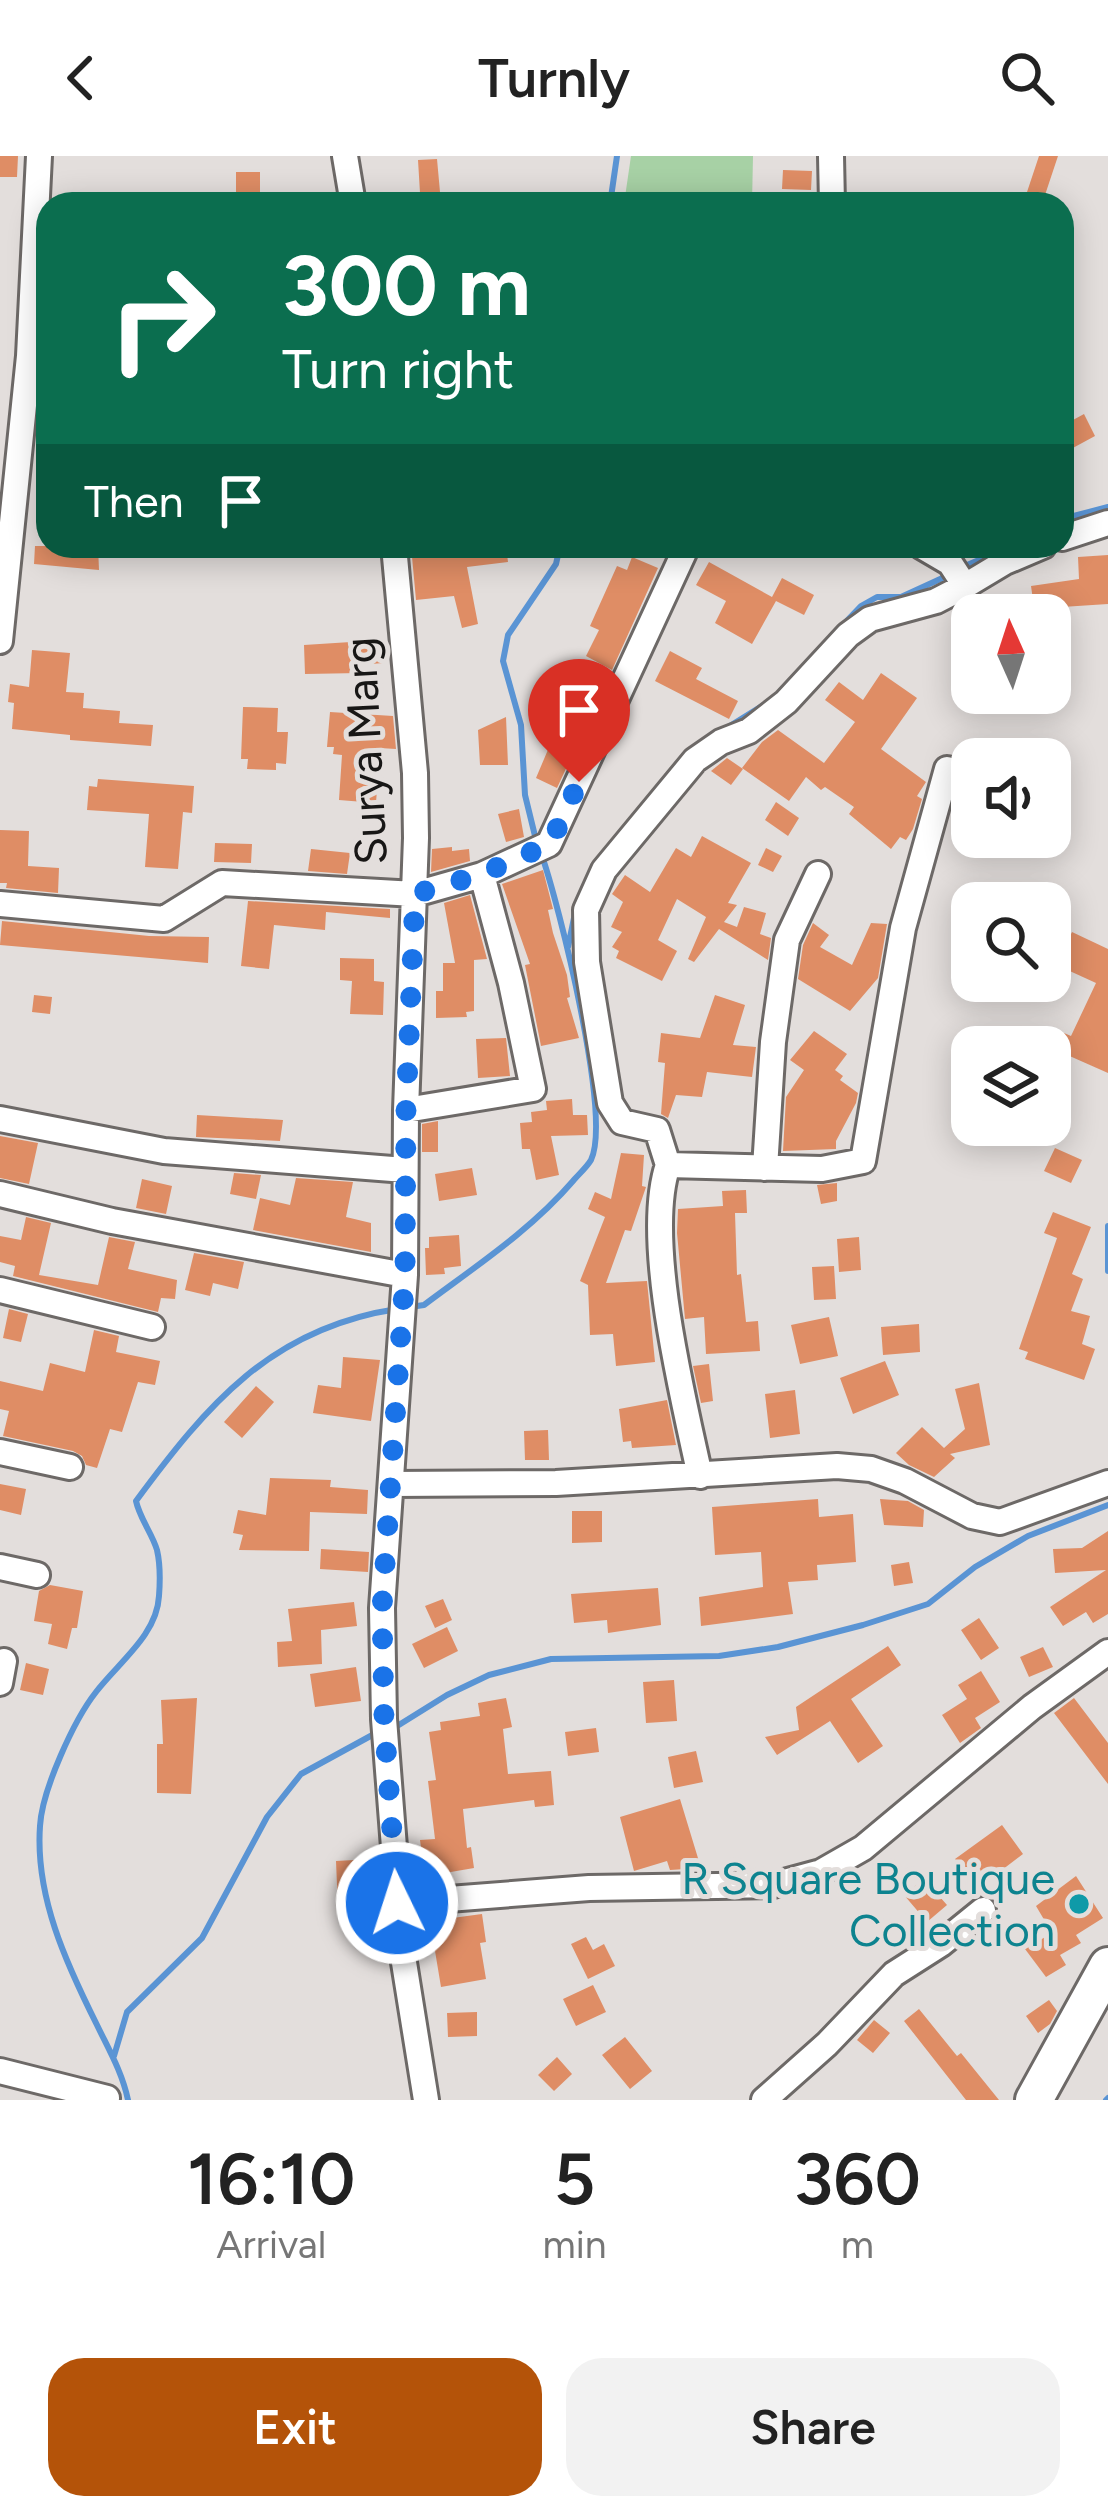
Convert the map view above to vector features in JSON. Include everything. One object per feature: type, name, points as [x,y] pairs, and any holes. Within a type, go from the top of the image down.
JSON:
[{"type":"main road","points":[[1034,2100],[1108,1966]]},
{"type":"street","points":[[39,156],[40,192]]},
{"type":"street","points":[[345,156],[351,192]]},
{"type":"street","points":[[831,156],[832,192]]},
{"type":"street","points":[[0,641],[9,468],[36,284]]},
{"type":"street","points":[[1074,534],[1108,523]]},
{"type":"street","name":"Surya Marg","points":[[395,558],[415,773],[415,894],[405,1283],[382,1608],[384,1719],[397,1903],[427,2100]]},
{"type":"street","points":[[0,904],[164,919],[222,883],[415,894],[482,874],[538,850],[681,558]]},
{"type":"street","points":[[936,558],[959,576]]},
{"type":"street","points":[[700,1476],[658,1235],[661,1186],[668,1165],[657,1130],[622,1122],[610,1103],[587,962],[586,910],[604,870],[694,760],[749,731],[786,702],[848,635],[870,619],[937,602],[959,576],[1014,558]]},
{"type":"street","points":[[668,1165],[822,1169],[863,1161],[903,928],[947,770]]},
{"type":"street","points":[[406,1110],[533,1089],[482,874]]},
{"type":"street","points":[[765,1168],[773,1042],[787,940],[818,874]]},
{"type":"street","points":[[0,1119],[164,1150],[405,1170]]},
{"type":"street","points":[[0,1194],[405,1283]]},
{"type":"street","points":[[0,1290],[152,1327]]},
{"type":"street","points":[[0,1452],[70,1467]]},
{"type":"street","points":[[391,1484],[535,1484],[837,1466],[871,1469],[973,1516],[1000,1522],[1108,1483]]},
{"type":"street","points":[[0,1567],[37,1575]]},
{"type":"street","points":[[397,1903],[589,1888],[773,1885],[821,1872],[863,1848],[1032,1707],[1108,1652]]},
{"type":"street","points":[[764,2100],[827,2044],[894,1974],[983,1910]]},
{"type":"street","points":[[0,2071],[107,2098]]},
{"type":"green space","points":[[631,156],[753,156],[752,192],[626,192]]},
{"type":"building","points":[[0,156],[18,156],[17,177],[0,177]]},
{"type":"building","points":[[1039,156],[1058,156],[1046,192],[1027,192]]},
{"type":"building","points":[[437,159],[440,192],[420,192],[418,160]]},
{"type":"building","points":[[783,170],[812,171],[811,190],[782,189]]},
{"type":"building","points":[[236,172],[260,172],[260,192],[236,192]]},
{"type":"building","points":[[1084,414],[1095,436],[1074,447],[1074,419]]},
{"type":"building","points":[[36,546],[36,558],[98,558],[99,570],[34,564]]},
{"type":"building","points":[[1108,555],[1108,604],[1071,606],[1071,594],[1032,594],[1031,586],[1079,579],[1078,557]]},
{"type":"building","points":[[412,558],[508,558],[508,562],[467,567],[478,624],[462,628],[454,596],[416,600]]},
{"type":"building","points":[[632,558],[658,568],[612,670],[586,656],[599,630],[590,626],[617,566],[627,570]]},
{"type":"building","points":[[709,562],[772,597],[782,578],[814,595],[804,615],[776,601],[752,644],[715,623],[726,601],[696,585]]},
{"type":"building","points":[[382,640],[383,663],[359,665],[360,673],[305,674],[304,645]]},
{"type":"building","points":[[32,650],[70,653],[66,692],[84,693],[83,708],[120,711],[119,723],[153,725],[151,746],[70,740],[70,735],[12,729],[10,684],[29,687]]},
{"type":"building","points":[[670,651],[702,668],[696,679],[738,701],[729,719],[655,681]]},
{"type":"building","points":[[881,673],[917,698],[881,749],[926,782],[917,796],[922,799],[913,829],[891,849],[849,814],[854,807],[825,787],[821,790],[806,777],[789,801],[742,768],[778,730],[824,763],[855,722],[825,700],[839,682],[863,700]]},
{"type":"building","points":[[552,678],[597,702],[557,788],[536,778],[558,726],[534,714]]},
{"type":"building","points":[[243,707],[278,708],[277,732],[288,732],[286,764],[276,763],[276,770],[247,769],[248,759],[241,759]]},
{"type":"building","points":[[330,712],[393,716],[396,749],[380,748],[376,803],[339,800],[342,755],[327,747]]},
{"type":"building","points":[[506,717],[508,765],[480,765],[478,730]]},
{"type":"building","points":[[727,758],[743,769],[731,785],[711,771]]},
{"type":"building","points":[[98,779],[194,786],[192,813],[183,812],[178,869],[145,867],[149,814],[87,810],[89,786],[97,787]]},
{"type":"building","points":[[776,802],[799,818],[788,836],[765,820]]},
{"type":"building","points":[[519,809],[524,837],[506,842],[498,814]]},
{"type":"building","points":[[0,830],[29,831],[28,866],[59,868],[58,893],[6,888],[7,883],[0,883]]},
{"type":"building","points":[[702,836],[751,863],[728,903],[737,905],[724,922],[737,927],[744,907],[766,913],[760,934],[771,938],[768,960],[719,929],[694,962],[688,959],[706,917],[677,899],[658,940],[677,951],[662,981],[616,958],[619,951],[612,947],[622,932],[611,927],[623,902],[612,894],[625,875],[650,892],[676,848],[691,857]]},
{"type":"building","points":[[215,843],[252,844],[251,863],[214,862]]},
{"type":"building","points":[[452,847],[452,851],[469,849],[470,861],[431,872],[432,849]]},
{"type":"building","points":[[766,848],[782,856],[773,872],[758,865]]},
{"type":"building","points":[[311,849],[350,853],[347,874],[308,871]]},
{"type":"building","points":[[543,870],[579,1038],[541,1046],[525,965],[530,964],[502,884]]},
{"type":"building","points":[[470,895],[487,959],[474,960],[474,1011],[466,1012],[467,1017],[436,1018],[443,963],[455,963],[444,903]]},
{"type":"building","points":[[248,901],[390,909],[390,918],[326,912],[325,930],[274,925],[269,969],[241,966]]},
{"type":"building","points":[[2,921],[149,936],[209,937],[208,963],[0,945]]},
{"type":"building","points":[[813,923],[829,935],[820,947],[852,965],[871,923],[887,924],[878,978],[850,1011],[798,979],[803,945]]},
{"type":"building","points":[[1072,932],[1108,949],[1108,1073],[1071,1057],[1071,1036],[1096,983],[1071,972]]},
{"type":"building","points":[[340,958],[374,959],[374,981],[384,982],[383,1015],[350,1014],[352,981],[340,980]]},
{"type":"building","points":[[34,995],[52,997],[50,1014],[32,1012]]},
{"type":"building","points":[[715,995],[745,1005],[733,1045],[756,1047],[752,1077],[707,1072],[702,1097],[676,1095],[668,1118],[661,1114],[665,1063],[658,1062],[661,1033],[700,1038]]},
{"type":"building","points":[[814,1031],[847,1054],[835,1070],[858,1093],[856,1103],[836,1149],[783,1151],[786,1097],[804,1070],[790,1060]]},
{"type":"building","points":[[506,1038],[510,1076],[478,1078],[476,1039]]},
{"type":"building","points":[[572,1099],[573,1115],[587,1115],[588,1135],[551,1136],[559,1175],[536,1180],[530,1149],[522,1149],[520,1123],[532,1122],[531,1112],[547,1110],[546,1101]]},
{"type":"building","points":[[197,1115],[283,1120],[280,1141],[196,1137]]},
{"type":"building","points":[[438,1121],[438,1152],[422,1152],[422,1124]]},
{"type":"building","points":[[0,1136],[38,1143],[29,1184],[0,1178]]},
{"type":"building","points":[[1055,1148],[1082,1160],[1071,1183],[1044,1171]]},
{"type":"building","points":[[621,1153],[644,1155],[642,1186],[646,1187],[606,1283],[647,1281],[655,1362],[616,1366],[613,1334],[590,1335],[588,1285],[580,1281],[605,1217],[588,1209],[595,1192],[611,1199]]},
{"type":"building","points":[[472,1168],[477,1195],[439,1201],[435,1174]]},
{"type":"building","points":[[234,1173],[261,1175],[256,1199],[230,1194]]},
{"type":"building","points":[[296,1178],[353,1182],[346,1217],[371,1223],[371,1252],[253,1230],[260,1198],[290,1205]]},
{"type":"building","points":[[142,1179],[172,1186],[166,1214],[136,1208]]},
{"type":"building","points":[[837,1183],[837,1201],[821,1204],[817,1185]]},
{"type":"building","points":[[746,1190],[747,1213],[735,1213],[737,1275],[741,1274],[746,1322],[758,1321],[760,1351],[706,1354],[704,1317],[685,1319],[678,1209],[723,1206],[722,1191]]},
{"type":"building","points":[[1053,1212],[1091,1227],[1072,1274],[1083,1279],[1071,1311],[1090,1316],[1082,1344],[1095,1349],[1084,1380],[1025,1359],[1028,1352],[1019,1349],[1057,1238],[1044,1233]]},
{"type":"building","points":[[26,1217],[51,1223],[39,1275],[98,1285],[109,1237],[135,1242],[128,1269],[177,1280],[175,1299],[161,1298],[158,1312],[13,1276],[15,1266],[0,1262],[0,1236],[21,1240]]},
{"type":"building","points":[[459,1235],[461,1266],[444,1268],[445,1274],[426,1275],[429,1237]]},
{"type":"building","points":[[859,1237],[861,1270],[839,1272],[837,1239]]},
{"type":"building","points":[[194,1253],[244,1262],[238,1289],[213,1283],[210,1296],[185,1290]]},
{"type":"building","points":[[834,1266],[836,1299],[814,1300],[812,1267]]},
{"type":"building","points":[[9,1309],[28,1314],[21,1342],[3,1338]]},
{"type":"building","points":[[829,1317],[838,1356],[800,1364],[791,1325]]},
{"type":"building","points":[[919,1324],[920,1352],[883,1355],[881,1327]]},
{"type":"building","points":[[94,1330],[119,1336],[116,1352],[160,1361],[155,1385],[138,1382],[122,1432],[110,1429],[97,1468],[86,1465],[73,1451],[3,1436],[9,1411],[0,1409],[0,1381],[43,1391],[50,1363],[85,1372]]},
{"type":"building","points":[[343,1357],[380,1360],[371,1421],[313,1413],[318,1385],[341,1388]]},
{"type":"building","points":[[885,1361],[899,1395],[853,1414],[840,1378]]},
{"type":"building","points":[[709,1364],[713,1401],[701,1403],[693,1366]]},
{"type":"building","points":[[979,1383],[990,1445],[950,1454],[955,1458],[934,1477],[896,1453],[922,1427],[944,1448],[965,1429],[955,1389]]},
{"type":"building","points":[[256,1386],[274,1402],[242,1438],[224,1422]]},
{"type":"building","points":[[795,1390],[800,1434],[770,1438],[765,1394]]},
{"type":"building","points":[[667,1400],[676,1445],[632,1448],[631,1441],[623,1442],[619,1409]]},
{"type":"building","points":[[548,1430],[549,1460],[525,1460],[524,1431]]},
{"type":"building","points":[[270,1478],[331,1480],[330,1487],[368,1490],[367,1514],[310,1512],[309,1551],[239,1550],[243,1535],[233,1533],[238,1510],[266,1515]]},
{"type":"building","points":[[0,1484],[26,1489],[21,1515],[0,1510]]},
{"type":"building","points":[[818,1499],[819,1517],[853,1514],[856,1562],[817,1565],[818,1580],[788,1582],[793,1614],[701,1626],[699,1597],[763,1587],[761,1552],[715,1555],[712,1507]]},
{"type":"building","points":[[880,1499],[908,1501],[924,1510],[923,1527],[884,1525]]},
{"type":"building","points":[[572,1511],[602,1511],[602,1542],[572,1543]]},
{"type":"building","points":[[1108,1531],[1108,1614],[1093,1623],[1086,1612],[1063,1626],[1050,1607],[1106,1570],[1055,1573],[1053,1549],[1082,1548]]},
{"type":"building","points":[[321,1549],[369,1552],[368,1572],[320,1569]]},
{"type":"building","points":[[909,1562],[913,1583],[894,1586],[891,1565]]},
{"type":"building","points":[[50,1585],[83,1591],[77,1628],[72,1628],[67,1649],[48,1644],[52,1624],[34,1621],[39,1591]]},
{"type":"building","points":[[658,1588],[661,1625],[608,1633],[607,1620],[574,1623],[571,1594]]},
{"type":"building","points":[[443,1599],[452,1620],[435,1628],[425,1606]]},
{"type":"building","points":[[354,1602],[357,1626],[321,1630],[322,1664],[278,1667],[277,1642],[292,1641],[288,1609]]},
{"type":"building","points":[[979,1618],[999,1648],[981,1660],[961,1630]]},
{"type":"building","points":[[447,1627],[458,1651],[424,1668],[412,1644]]},
{"type":"building","points":[[888,1646],[901,1665],[851,1699],[883,1746],[858,1763],[830,1721],[777,1755],[765,1737],[799,1730],[796,1707]]},
{"type":"building","points":[[1043,1647],[1053,1667],[1029,1677],[1020,1657]]},
{"type":"building","points":[[26,1663],[49,1669],[43,1695],[20,1690]]},
{"type":"building","points":[[356,1667],[361,1701],[315,1707],[310,1674]]},
{"type":"building","points":[[981,1671],[1000,1702],[975,1718],[981,1728],[960,1743],[942,1715],[967,1699],[958,1685]]},
{"type":"building","points":[[674,1680],[677,1721],[646,1723],[643,1682]]},
{"type":"building","points":[[197,1698],[191,1794],[157,1793],[157,1744],[163,1744],[161,1700]]},
{"type":"building","points":[[506,1698],[512,1727],[503,1729],[508,1774],[551,1771],[554,1805],[535,1807],[534,1800],[463,1809],[474,1868],[445,1873],[446,1883],[426,1884],[420,1840],[435,1839],[428,1781],[436,1780],[429,1732],[441,1730],[440,1722],[480,1716],[478,1703]]},
{"type":"building","points":[[1074,1698],[1108,1743],[1108,1784],[1054,1713]]},
{"type":"building","points":[[596,1728],[599,1752],[568,1756],[565,1732]]},
{"type":"building","points":[[696,1751],[703,1782],[674,1788],[668,1757]]},
{"type":"building","points":[[680,1799],[701,1868],[670,1870],[667,1861],[634,1871],[620,1817]]},
{"type":"building","points":[[1002,1825],[1023,1854],[977,1889],[955,1859]]},
{"type":"building","points":[[372,1859],[374,1907],[338,1909],[336,1861]]},
{"type":"building","points":[[1076,1876],[1103,1918],[1076,1935],[1081,1943],[1060,1955],[1066,1965],[1046,1977],[1025,1949],[1052,1933],[1036,1906]]},
{"type":"building","points":[[924,1879],[947,1905],[927,1922],[904,1895]]},
{"type":"building","points":[[482,1914],[486,1942],[480,1943],[486,1979],[441,1987],[430,1921]]},
{"type":"building","points":[[586,1937],[593,1950],[604,1944],[615,1966],[588,1979],[571,1944]]},
{"type":"building","points":[[593,1985],[606,2012],[576,2026],[563,1999]]},
{"type":"building","points":[[1049,2000],[1057,2011],[1038,2033],[1026,2016]]},
{"type":"building","points":[[919,2009],[999,2100],[966,2100],[904,2021]]},
{"type":"building","points":[[477,2012],[477,2036],[448,2037],[447,2013]]},
{"type":"building","points":[[874,2020],[890,2033],[873,2053],[857,2040]]},
{"type":"building","points":[[625,2037],[652,2071],[630,2089],[602,2055]]},
{"type":"building","points":[[557,2057],[572,2074],[554,2091],[538,2075]]},
{"type":"waterway","points":[[612,192],[617,156]]},
{"type":"waterway","points":[[1074,516],[1108,507]]},
{"type":"waterway","points":[[536,840],[525,795],[521,725],[503,661],[508,635],[557,558]]},
{"type":"waterway","points":[[960,568],[984,558]]},
{"type":"waterway","points":[[816,653],[861,606],[877,597],[901,597],[949,575]]},
{"type":"waterway","points":[[725,729],[770,701]]},
{"type":"waterway","points":[[410,1307],[424,1305],[483,1262],[557,1199],[591,1160],[596,1136],[589,1057],[541,853]]},
{"type":"waterway","points":[[568,947],[575,913]]},
{"type":"waterway","points":[[1108,1226],[1108,1271]]},
{"type":"waterway","points":[[128,2100],[55,1928],[42,1878],[40,1826],[53,1775],[78,1720],[144,1636],[157,1610],[158,1555],[136,1501],[189,1433],[246,1376],[313,1334],[397,1309]]},
{"type":"waterway","points":[[394,1728],[489,1675],[551,1659],[719,1656],[778,1647],[863,1625],[928,1604],[975,1567],[1028,1536],[1108,1505]]},
{"type":"waterway","points":[[114,2056],[127,2012],[202,1938],[267,1817],[301,1774],[376,1733]]},
{"type":"place","name":"R Square Boutique Collection","points":[[1079,1904]]},
{"type":"route","points":[[397,1903],[384,1719],[382,1608],[405,1274],[415,894],[482,874],[550,844],[579,782]]}]
